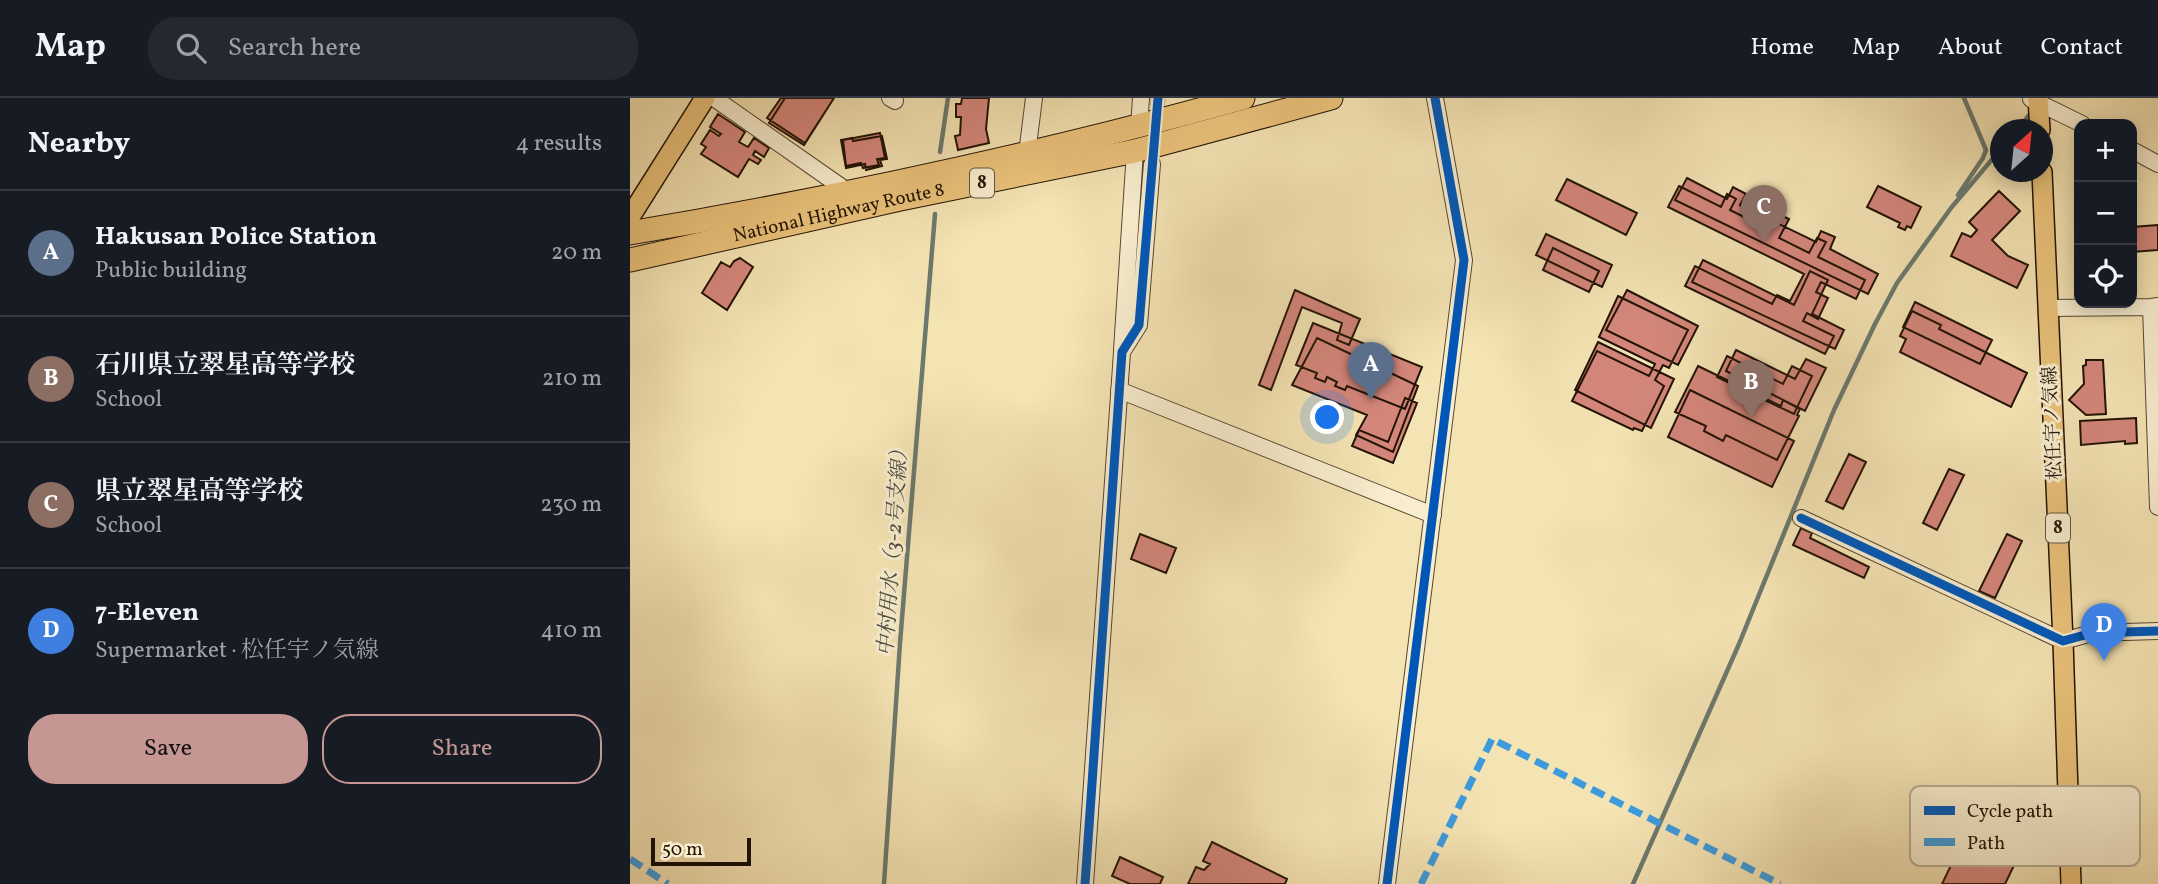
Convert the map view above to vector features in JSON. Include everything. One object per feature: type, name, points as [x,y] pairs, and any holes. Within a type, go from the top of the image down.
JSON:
[{"type":"highway","name":"National Highway Route 8","points":[[630,233],[850,193],[1139,127],[1243,98]]},
{"type":"highway","name":"National Highway Route 8","points":[[630,260],[900,199],[1143,158],[1331,98]]},
{"type":"main road","points":[[630,217],[705,98]]},
{"type":"main road","points":[[2035,99],[2038,119]]},
{"type":"main road","name":"松任宇ノ気線","points":[[2042,182],[2068,786]]},
{"type":"main road","name":"松任宇ノ気線","points":[[2070,866],[2071,884]]},
{"type":"street","points":[[714,98],[850,193]]},
{"type":"street","points":[[1027,154],[1034,98]]},
{"type":"street","points":[[1139,127],[1141,98]]},
{"type":"street","points":[[1387,884],[1464,260],[1435,98]]},
{"type":"street","points":[[2035,99],[2074,120]]},
{"type":"street","points":[[2137,153],[2158,164]]},
{"type":"street","points":[[1085,884],[1122,352],[1143,158]]},
{"type":"street","points":[[2048,308],[2154,306],[2158,507]]},
{"type":"street","points":[[1119,390],[1433,515]]},
{"type":"street","points":[[1801,518],[2063,641],[2092,633],[2158,631]]},
{"type":"building","points":[[781,98],[834,98],[805,143],[767,118]]},
{"type":"building","points":[[785,98],[834,98],[804,145],[769,123]]},
{"type":"building","points":[[962,98],[989,98],[986,129],[989,143],[958,150],[955,136],[960,135],[961,117],[956,117],[956,104],[961,104]]},
{"type":"building","points":[[718,114],[745,132],[739,142],[748,147],[754,138],[769,148],[764,157],[755,151],[753,155],[761,160],[758,164],[749,159],[738,177],[701,154],[706,147],[701,144],[710,130],[719,136],[721,134],[710,127]]},
{"type":"building","points":[[880,133],[885,158],[877,159],[879,165],[863,168],[861,163],[846,166],[843,140]]},
{"type":"building","points":[[882,136],[887,159],[880,160],[882,166],[866,170],[865,164],[846,168],[841,140],[852,138],[853,141]]},
{"type":"building","points":[[1687,178],[1727,199],[1733,187],[1746,194],[1740,205],[1816,242],[1821,231],[1835,237],[1830,249],[1878,274],[1868,294],[1675,200]]},
{"type":"building","points":[[1567,179],[1637,213],[1626,235],[1556,200]]},
{"type":"building","points":[[1679,186],[1721,207],[1727,194],[1736,199],[1730,210],[1768,229],[1776,213],[1789,219],[1779,238],[1809,253],[1817,238],[1826,242],[1818,257],[1865,280],[1856,299],[1821,282],[1816,292],[1828,298],[1818,319],[1807,313],[1803,321],[1834,336],[1825,354],[1685,286],[1695,266],[1772,304],[1777,295],[1790,301],[1804,274],[1668,207]]},
{"type":"building","points":[[1878,186],[1921,207],[1911,228],[1907,226],[1905,230],[1898,227],[1900,223],[1867,207]]},
{"type":"building","points":[[1999,191],[2020,211],[1992,240],[2008,256],[2028,265],[2017,288],[1951,256],[1962,233],[1971,237],[1977,230],[1969,222]]},
{"type":"building","points":[[2158,225],[2158,250],[2137,252],[2137,227]]},
{"type":"building","points":[[1546,234],[1612,265],[1602,287],[1536,255]]},
{"type":"building","points":[[1553,248],[1599,271],[1589,292],[1543,270]]},
{"type":"building","points":[[740,258],[753,267],[727,310],[702,293],[721,262],[730,267]]},
{"type":"building","points":[[1703,260],[1794,305],[1810,271],[1828,280],[1812,314],[1844,330],[1835,349],[1692,282]]},
{"type":"building","points":[[1295,290],[1360,319],[1349,345],[1337,340],[1342,323],[1302,307],[1271,390],[1259,385]]},
{"type":"building","points":[[1627,290],[1698,326],[1678,365],[1606,330]]},
{"type":"building","points":[[1618,296],[1688,330],[1669,368],[1663,365],[1655,380],[1664,386],[1642,431],[1633,430],[1572,401],[1597,351],[1649,376],[1655,364],[1599,337]]},
{"type":"building","points":[[1915,302],[1992,340],[1980,364],[1903,327]]},
{"type":"building","points":[[1912,311],[1941,325],[1939,329],[2027,373],[2011,407],[1900,352],[1906,339],[1900,336]]},
{"type":"building","points":[[1313,323],[1422,367],[1405,409],[1347,386],[1345,390],[1335,386],[1337,382],[1327,377],[1325,382],[1315,378],[1317,373],[1296,365]]},
{"type":"building","points":[[1317,338],[1418,386],[1393,452],[1356,435],[1367,415],[1292,385]]},
{"type":"building","points":[[1598,342],[1674,379],[1651,428],[1575,390]]},
{"type":"building","points":[[1736,350],[1795,379],[1806,359],[1826,368],[1805,411],[1726,371]]},
{"type":"building","points":[[1727,356],[1783,384],[1792,366],[1812,376],[1794,414],[1717,377]]},
{"type":"building","points":[[2086,360],[2103,360],[2106,414],[2086,415],[2069,400],[2084,384],[2083,366],[2086,365]]},
{"type":"building","points":[[1698,366],[1781,406],[1783,400],[1800,409],[1777,460],[1726,435],[1723,441],[1704,431],[1706,426],[1675,412]]},
{"type":"building","points":[[1690,390],[1794,441],[1772,487],[1668,437]]},
{"type":"building","points":[[1405,398],[1417,403],[1393,463],[1352,446],[1359,430],[1388,442]]},
{"type":"building","points":[[2136,418],[2137,443],[2125,444],[2125,441],[2081,445],[2080,421]]},
{"type":"building","points":[[1849,454],[1866,462],[1843,509],[1826,501]]},
{"type":"building","points":[[1949,469],[1964,475],[1937,530],[1923,523]]},
{"type":"building","points":[[1801,528],[1812,533],[1810,538],[1869,567],[1864,578],[1793,545]]},
{"type":"building","points":[[1140,534],[1176,548],[1166,573],[1131,559]]},
{"type":"building","points":[[2007,534],[2022,541],[1995,598],[1979,591]]},
{"type":"building","points":[[1212,842],[1287,879],[1285,884],[1188,884],[1196,867],[1204,870],[1210,864],[1203,861]]},
{"type":"building","points":[[1120,857],[1163,877],[1160,884],[1130,884],[1112,876]]},
{"type":"building","points":[[1951,866],[2014,866],[2005,884],[1942,884]]},
{"type":"waterway","name":"中村用水（3-2号支線）","points":[[940,152],[948,98]]},
{"type":"waterway","points":[[1958,195],[1986,150],[1964,98]]},
{"type":"waterway","points":[[1633,884],[1739,644],[1834,410],[1875,324],[1897,283],[1951,208],[1990,162]]},
{"type":"waterway","name":"中村用水（3-2号支線）","points":[[884,884],[900,643],[935,214]]},
{"type":"tunnel","points":[[1155,130],[1158,98]]},
{"type":"marked path","points":[[1421,884],[1492,739],[1780,884]]},
{"type":"marked path","points":[[630,859],[668,884]]},
{"type":"cycle path","points":[[1085,884],[1122,352],[1139,325],[1158,98]]},
{"type":"cycle path","points":[[1387,884],[1464,260],[1435,98]]},
{"type":"cycle path","points":[[1801,518],[2063,641],[2092,633],[2158,631]]},
{"type":"place","name":"県立翠星高等学校","points":[[1764,243]]},
{"type":"place","name":"Hakusan Police Station","points":[[1371,400]]},
{"type":"place","name":"石川県立翠星高等学校","points":[[1751,418]]},
{"type":"place","name":"7-Eleven","points":[[2104,661]]}]
